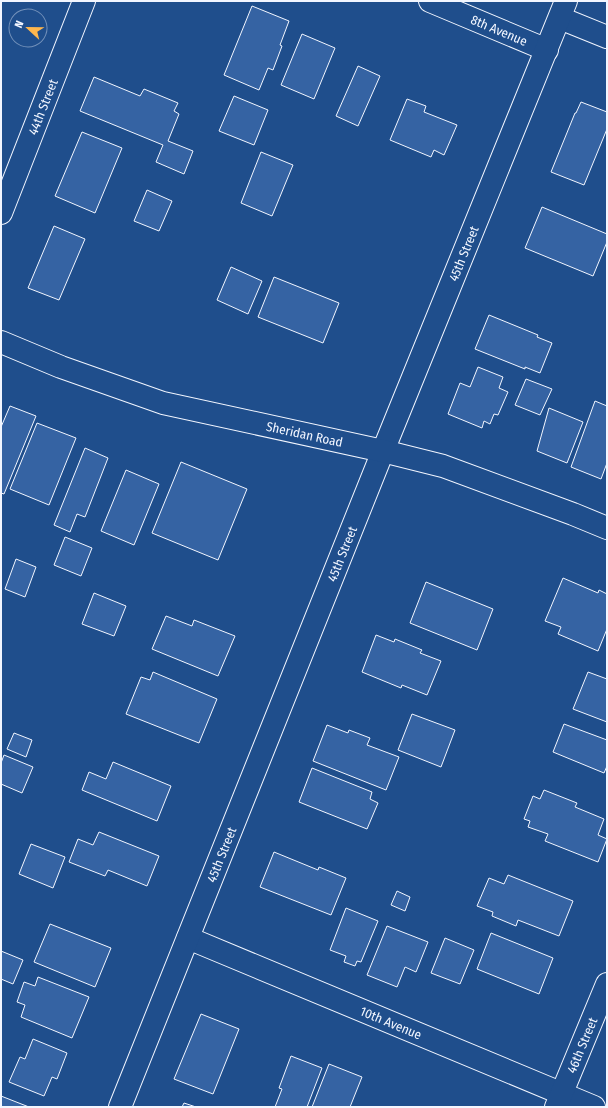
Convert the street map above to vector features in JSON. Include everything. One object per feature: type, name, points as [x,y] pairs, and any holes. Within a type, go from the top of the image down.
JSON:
[{"type":"street","name":"44th Street","points":[[1,214],[84,1]]},
{"type":"street","name":"8th Avenue","points":[[430,1],[547,50]]},
{"type":"street","name":"45th Street","points":[[120,1107],[383,451],[563,10]]},
{"type":"street","points":[[563,10],[607,37]]},
{"type":"street","name":"Sheridan Road","points":[[1,342],[61,367],[163,402],[383,451],[443,466],[607,528]]},
{"type":"street","name":"10th Avenue","points":[[188,938],[559,1100],[594,1107]]},
{"type":"street","name":"46th Street","points":[[559,1100],[607,984]]},
{"type":"building","points":[[252,6],[289,21],[273,70],[268,68],[259,90],[224,75]]},
{"type":"building","points":[[302,34],[335,48],[314,99],[281,85]]},
{"type":"building","points":[[358,66],[380,76],[358,126],[336,116]]},
{"type":"building","points":[[94,77],[140,96],[144,89],[178,103],[174,111],[179,114],[168,141],[193,151],[184,174],[156,162],[163,145],[80,111]]},
{"type":"building","points":[[234,96],[268,110],[254,145],[219,131]]},
{"type":"building","points":[[407,99],[426,106],[424,112],[457,125],[444,155],[434,150],[431,157],[390,140]]},
{"type":"building","points":[[581,102],[607,112],[607,129],[584,185],[551,172]]},
{"type":"building","points":[[82,132],[122,148],[95,213],[55,196]]},
{"type":"building","points":[[261,152],[293,165],[272,216],[241,203]]},
{"type":"building","points":[[147,190],[172,201],[159,231],[134,221]]},
{"type":"building","points":[[542,207],[607,234],[607,242],[593,276],[525,248]]},
{"type":"building","points":[[54,226],[85,239],[59,300],[28,288]]},
{"type":"building","points":[[231,267],[262,281],[248,314],[217,300]]},
{"type":"building","points":[[274,277],[339,303],[323,343],[258,317]]},
{"type":"building","points":[[489,315],[538,335],[537,337],[552,343],[540,373],[525,367],[525,369],[475,349]]},
{"type":"building","points":[[478,367],[503,377],[499,388],[508,392],[498,415],[494,414],[490,424],[484,421],[482,428],[448,414],[460,383],[470,387]]},
{"type":"building","points":[[526,379],[552,389],[540,415],[515,405]]},
{"type":"building","points":[[595,401],[607,406],[607,463],[601,479],[571,467]]},
{"type":"building","points":[[10,406],[36,416],[4,494],[1,493],[1,427]]},
{"type":"building","points":[[549,408],[583,422],[567,463],[537,451]]},
{"type":"building","points":[[37,423],[76,438],[49,505],[10,489]]},
{"type":"building","points":[[85,448],[108,458],[85,517],[77,514],[70,532],[54,525]]},
{"type":"building","points":[[181,462],[247,489],[218,560],[152,533]]},
{"type":"building","points":[[126,470],[159,484],[134,545],[101,531]]},
{"type":"building","points":[[65,537],[92,548],[81,576],[54,565]]},
{"type":"building","points":[[16,559],[36,567],[25,597],[5,589]]},
{"type":"building","points":[[563,578],[598,593],[599,590],[607,594],[607,629],[598,651],[558,634],[561,627],[545,621]]},
{"type":"building","points":[[426,582],[493,609],[477,650],[410,623]]},
{"type":"building","points":[[94,593],[126,606],[114,636],[82,624]]},
{"type":"building","points":[[166,616],[192,626],[194,620],[235,636],[218,676],[152,649]]},
{"type":"building","points":[[376,635],[394,642],[395,639],[422,650],[420,653],[441,661],[427,695],[402,685],[401,688],[362,672]]},
{"type":"building","points":[[153,672],[217,699],[199,743],[126,714],[141,677],[150,680]]},
{"type":"building","points":[[588,672],[607,679],[607,722],[573,709]]},
{"type":"building","points":[[412,714],[455,730],[441,767],[398,750]]},
{"type":"building","points":[[564,724],[607,740],[607,766],[604,773],[553,752]]},
{"type":"building","points":[[327,725],[348,733],[349,730],[370,738],[367,745],[399,757],[386,790],[313,761]]},
{"type":"building","points":[[14,733],[32,740],[26,757],[7,749]]},
{"type":"building","points":[[4,755],[33,767],[22,793],[1,784],[1,763]]},
{"type":"building","points":[[113,762],[171,786],[157,821],[82,790],[89,772],[106,779]]},
{"type":"building","points":[[312,768],[372,792],[370,799],[378,803],[367,829],[299,802]]},
{"type":"building","points":[[544,790],[577,803],[575,807],[604,819],[598,835],[607,839],[598,862],[545,841],[548,834],[528,827],[530,821],[524,819],[533,796],[540,799]]},
{"type":"building","points":[[99,832],[159,856],[147,886],[108,870],[105,876],[69,862],[78,839],[93,845]]},
{"type":"building","points":[[31,844],[65,857],[53,888],[19,874]]},
{"type":"building","points":[[274,852],[318,870],[319,867],[346,878],[331,915],[260,887]]},
{"type":"building","points":[[508,875],[573,901],[559,936],[518,920],[516,926],[492,916],[493,912],[477,906],[489,878],[504,884]]},
{"type":"building","points":[[397,891],[410,897],[405,911],[391,905]]},
{"type":"building","points":[[346,908],[378,921],[361,962],[357,961],[355,966],[344,962],[346,956],[330,950]]},
{"type":"building","points":[[50,924],[111,948],[95,987],[34,962]]},
{"type":"building","points":[[387,926],[428,942],[416,972],[405,967],[397,987],[367,975]]},
{"type":"building","points":[[491,933],[553,958],[539,994],[477,969]]},
{"type":"building","points":[[445,938],[474,950],[460,984],[431,973]]},
{"type":"building","points":[[1,951],[23,960],[13,984],[1,979]]},
{"type":"building","points":[[38,977],[89,997],[72,1038],[21,1017],[25,1005],[17,1002],[24,982],[35,986]]},
{"type":"building","points":[[201,1014],[239,1029],[213,1094],[174,1079]]},
{"type":"building","points":[[33,1039],[67,1053],[57,1079],[52,1077],[44,1096],[9,1082],[20,1057],[25,1059]]},
{"type":"building","points":[[291,1056],[322,1068],[307,1107],[275,1107],[282,1089],[279,1088]]},
{"type":"building","points":[[329,1064],[362,1077],[350,1107],[312,1107]]},
{"type":"building","points":[[1,1096],[29,1107],[1,1107]]},
{"type":"building","points":[[184,1103],[196,1107],[182,1107]]}]
